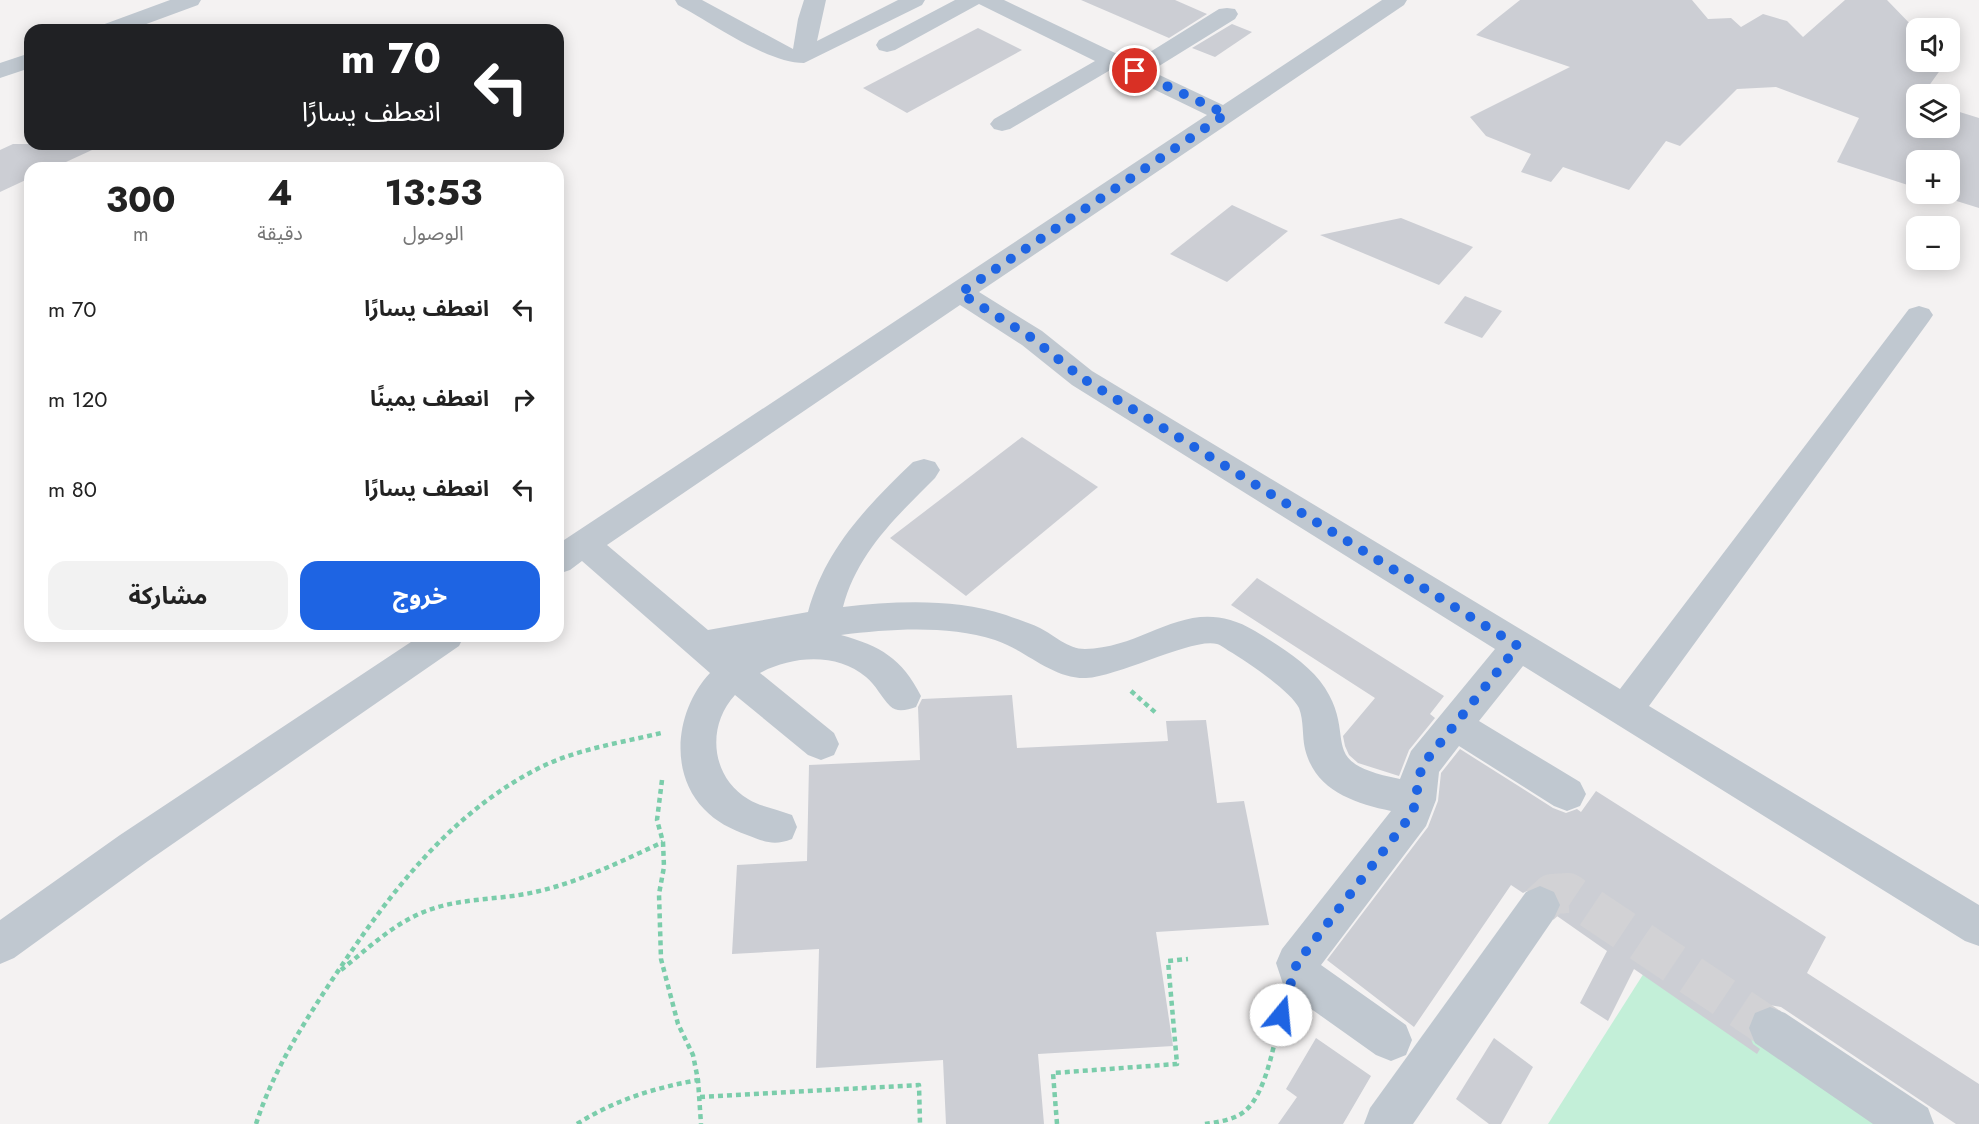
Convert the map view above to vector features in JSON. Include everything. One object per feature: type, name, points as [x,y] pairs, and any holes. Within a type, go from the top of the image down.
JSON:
[{"type":"street","points":[[126,24],[190,0]]},
{"type":"street","points":[[686,0],[782,53],[792,56],[804,56],[914,0]]},
{"type":"street","points":[[804,56],[809,19],[815,0]]},
{"type":"street","points":[[887,45],[971,0]]},
{"type":"street","points":[[987,0],[1226,114]]},
{"type":"street","points":[[821,744],[702,645],[571,552],[1396,0]]},
{"type":"street","points":[[1135,71],[1227,14]]},
{"type":"street","points":[[1002,124],[1112,60]]},
{"type":"street","points":[[0,71],[24,62]]},
{"type":"street","points":[[950,299],[1021,353],[1082,378],[1979,927]]},
{"type":"street","points":[[1624,711],[1919,315]]},
{"type":"street","points":[[821,625],[834,579],[848,553],[864,530],[924,470]]},
{"type":"street","points":[[702,645],[778,630],[891,616],[962,619],[996,626],[1028,639],[1066,660],[1093,664],[1196,631],[1209,629],[1223,632],[1236,638],[1299,681],[1313,698],[1320,716],[1321,745],[1325,760],[1340,776],[1359,786],[1417,800]]},
{"type":"street","points":[[0,944],[134,848],[438,642]]},
{"type":"street","points":[[778,827],[753,820],[731,809],[713,793],[702,774],[697,752],[699,727],[711,698],[733,672],[756,658],[779,650],[804,645],[829,646],[853,652],[874,663],[891,678],[903,696]]},
{"type":"street","points":[[1391,1040],[1308,981],[1299,973],[1297,963],[1406,824],[1417,800],[1418,775],[1424,763],[1518,646]]},
{"type":"street","points":[[1454,724],[1567,794]]},
{"type":"street","points":[[1386,1124],[1540,904]]},
{"type":"street","points":[[1770,1028],[1912,1124]]},
{"type":"path","points":[[256,1124],[292,1041],[377,913],[409,875],[463,822],[516,781],[567,756],[681,728],[699,727]]},
{"type":"path","points":[[663,776],[657,820],[663,842],[664,867],[658,904],[661,958],[678,1024],[693,1055],[700,1097],[701,1124]]},
{"type":"path","points":[[338,972],[418,914],[457,901],[523,894],[561,885],[663,842]]},
{"type":"path","points":[[1057,1124],[1053,1073],[1177,1064],[1168,961],[1188,959]]},
{"type":"path","points":[[1205,1124],[1230,1119],[1245,1112],[1257,1098],[1297,963]]},
{"type":"path","points":[[577,1124],[622,1100],[650,1089],[698,1080]]},
{"type":"path","points":[[700,1097],[919,1085],[920,1124]]},
{"type":"green space","points":[[1651,962],[1879,1124],[1548,1124]]},
{"type":"building","points":[[1081,0],[1175,0],[1207,14],[1169,38]]},
{"type":"building","points":[[1520,0],[1692,0],[1708,19],[1731,18],[1741,27],[1763,14],[1787,21],[1803,37],[1845,0],[1887,0],[1906,20],[1906,72],[1939,72],[1930,84],[1906,84],[1906,138],[1960,138],[1960,112],[1979,118],[1979,208],[1960,202],[1960,150],[1906,150],[1906,184],[1837,162],[1859,118],[1776,87],[1737,89],[1680,146],[1666,141],[1629,190],[1563,167],[1551,182],[1521,172],[1531,154],[1486,136],[1470,117],[1570,67],[1476,35]]},
{"type":"building","points":[[1232,24],[1252,32],[1215,57],[1192,48]]},
{"type":"building","points":[[978,28],[1022,50],[907,113],[863,88]]},
{"type":"building","points":[[13,144],[24,144],[24,150],[92,150],[66,162],[24,162],[24,181],[0,192],[0,150]]},
{"type":"building","points":[[1232,205],[1288,231],[1227,282],[1170,254]]},
{"type":"building","points":[[1401,218],[1473,247],[1439,285],[1320,235]]},
{"type":"building","points":[[1465,296],[1502,311],[1482,338],[1444,323]]},
{"type":"building","points":[[1022,437],[1098,487],[966,596],[890,538]]},
{"type":"building","points":[[1257,578],[1444,696],[1430,714],[1435,718],[1409,750],[1399,776],[1358,763],[1349,755],[1345,746],[1343,736],[1375,698],[1231,605]]},
{"type":"building","points":[[1012,695],[1017,748],[1168,741],[1166,721],[1206,720],[1217,803],[1244,801],[1269,925],[1156,932],[1173,1046],[1038,1054],[1044,1124],[946,1124],[943,1060],[816,1068],[819,949],[732,954],[737,865],[807,861],[809,765],[920,760],[918,707],[922,699]]},
{"type":"building","points":[[1460,749],[1553,808],[1566,813],[1577,809],[1581,812],[1596,791],[1826,937],[1807,973],[1979,1084],[1979,1124],[1956,1124],[1781,1007],[1769,1005],[1753,1012],[1747,1029],[1753,1044],[1760,1049],[1757,1054],[1634,969],[1608,1021],[1580,1003],[1607,951],[1557,916],[1562,904],[1556,891],[1541,884],[1523,893],[1511,885],[1414,1027],[1327,960],[1428,827],[1438,801],[1441,773]]},
{"type":"building","points":[[1316,1038],[1371,1076],[1343,1124],[1278,1124],[1297,1097],[1286,1089]]},
{"type":"building","points":[[1494,1038],[1533,1067],[1501,1124],[1489,1124],[1456,1099]]},
{"type":"tunnel","points":[[1540,905],[1552,894],[1568,893],[1770,1028]]},
{"type":"route","points":[[1135,71],[1226,114],[960,293],[1032,338],[1082,378],[1518,646],[1424,763],[1418,775],[1417,800],[1412,814],[1297,963],[1281,1015]]}]
